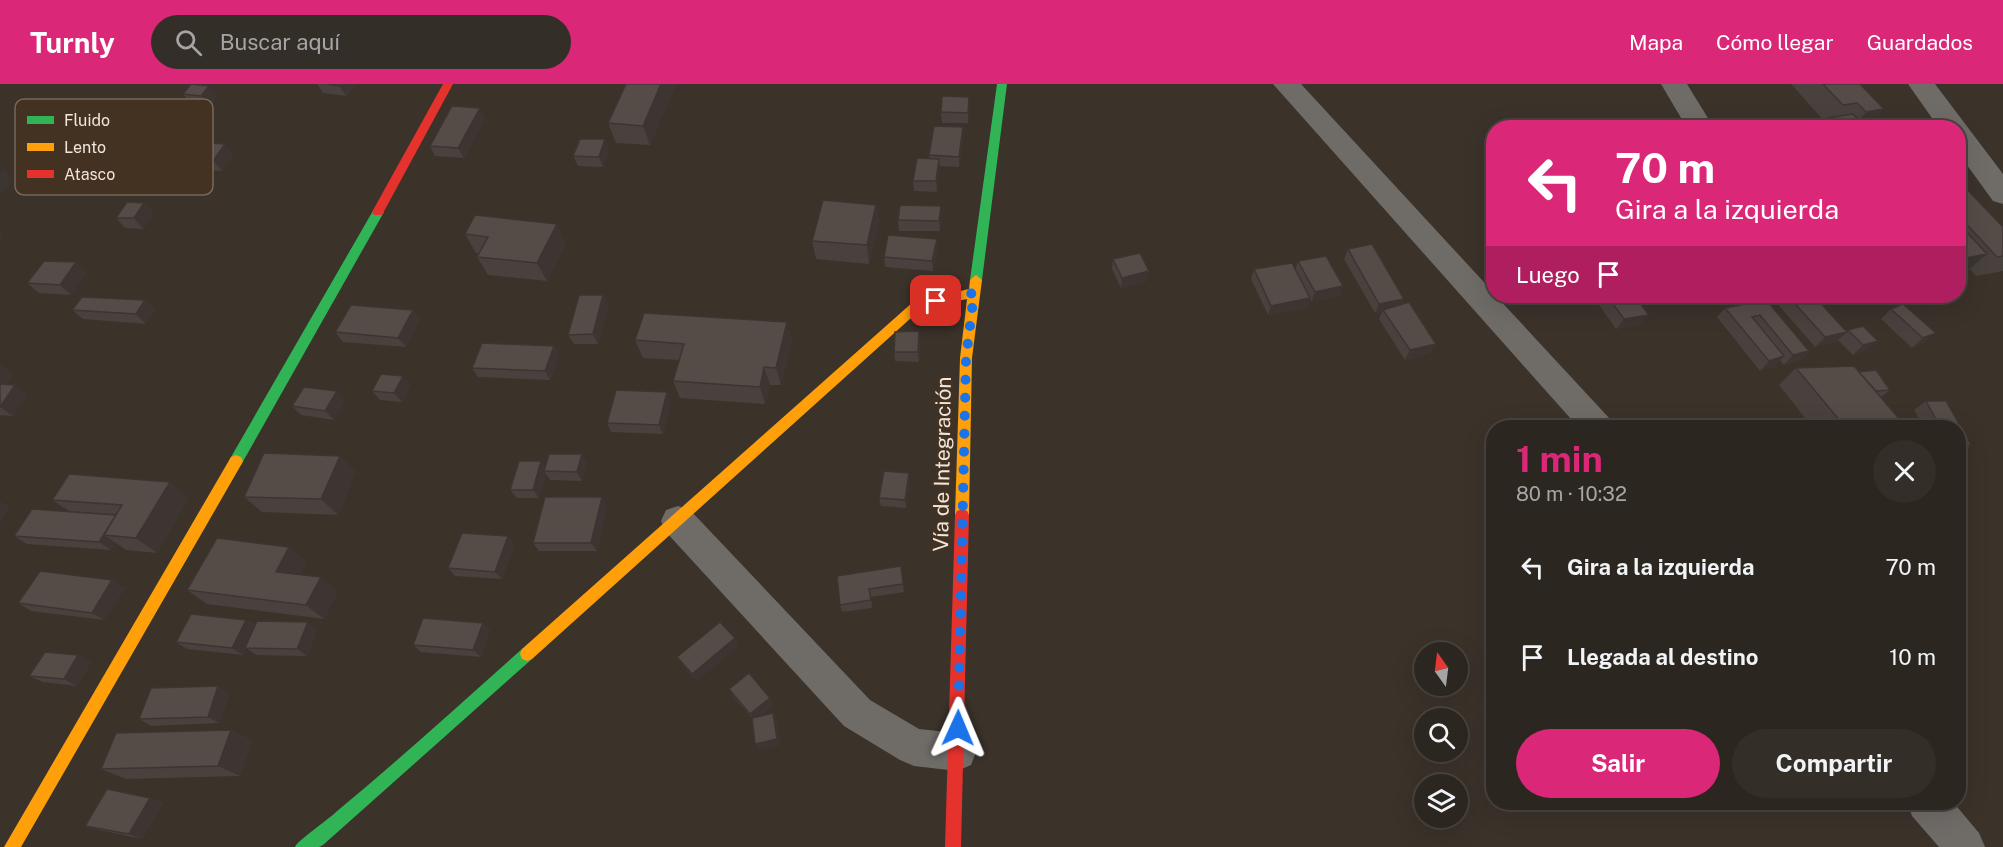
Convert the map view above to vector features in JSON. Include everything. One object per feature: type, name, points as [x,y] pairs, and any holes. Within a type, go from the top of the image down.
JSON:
[{"type":"street","points":[[12,847],[339,284],[448,84]]},
{"type":"street","name":"Vía de Integración","points":[[953,847],[966,358],[1002,84]]},
{"type":"street","points":[[1286,84],[1592,420]]},
{"type":"street","points":[[1674,84],[1696,120]]},
{"type":"street","points":[[1921,84],[1947,120]]},
{"type":"street","points":[[1966,144],[2003,194]]},
{"type":"street","points":[[303,847],[360,803],[917,305],[974,293]]},
{"type":"street","points":[[678,521],[857,713],[914,747],[957,752]]},
{"type":"street","points":[[1933,810],[1965,847]]},
{"type":"building","points":[[191,84],[209,86],[201,96],[183,94]]},
{"type":"building","points":[[626,84],[661,84],[643,126],[608,123]]},
{"type":"building","points":[[1823,84],[1860,84],[1884,109],[1866,112],[1857,103],[1843,105]]},
{"type":"building","points":[[942,96],[969,97],[968,113],[941,112]]},
{"type":"building","points":[[452,106],[480,108],[458,148],[430,146]]},
{"type":"building","points":[[1853,114],[1859,120],[1830,120],[1828,118]]},
{"type":"building","points":[[934,126],[963,127],[959,157],[929,155]]},
{"type":"building","points":[[580,139],[605,139],[599,157],[573,156]]},
{"type":"building","points":[[213,143],[225,144],[213,161]]},
{"type":"building","points":[[917,158],[939,159],[936,181],[913,181]]},
{"type":"building","points":[[1966,188],[2003,227],[2003,256],[1997,257],[1966,224]]},
{"type":"building","points":[[823,200],[876,205],[867,245],[812,241]]},
{"type":"building","points":[[127,202],[144,203],[134,218],[116,218]]},
{"type":"building","points":[[900,205],[941,206],[939,221],[898,220]]},
{"type":"building","points":[[475,215],[557,224],[537,263],[477,257],[488,237],[465,234]]},
{"type":"building","points":[[1966,232],[1987,254],[1966,258]]},
{"type":"building","points":[[888,235],[937,239],[932,261],[884,257]]},
{"type":"building","points":[[1372,244],[1404,299],[1379,304],[1348,249]]},
{"type":"building","points":[[1140,253],[1149,271],[1122,278],[1113,259]]},
{"type":"building","points":[[1326,256],[1343,286],[1315,292],[1298,261]]},
{"type":"building","points":[[44,261],[76,262],[60,285],[27,283]]},
{"type":"building","points":[[1292,263],[1310,298],[1271,306],[1254,269]]},
{"type":"building","points":[[579,295],[603,295],[593,334],[568,335]]},
{"type":"building","points":[[82,297],[145,300],[136,314],[72,310]]},
{"type":"building","points":[[1409,302],[1436,344],[1410,350],[1383,310]]},
{"type":"building","points":[[1612,303],[1640,303],[1649,315],[1624,319]]},
{"type":"building","points":[[1750,303],[1769,303],[1809,351],[1793,355],[1760,315],[1752,317],[1784,356],[1769,361],[1725,308]]},
{"type":"building","points":[[1794,303],[1820,303],[1847,332],[1825,337]]},
{"type":"building","points":[[1903,304],[1936,333],[1923,338],[1891,309]]},
{"type":"building","points":[[351,305],[413,310],[398,338],[335,332]]},
{"type":"building","points":[[644,313],[787,322],[776,368],[764,367],[760,387],[673,381],[684,344],[635,340]]},
{"type":"building","points":[[1863,326],[1878,341],[1863,345],[1848,330]]},
{"type":"building","points":[[919,331],[918,352],[894,352],[895,332]]},
{"type":"building","points":[[482,343],[554,346],[545,371],[472,368]]},
{"type":"building","points":[[1854,366],[1900,420],[1839,420],[1796,368]]},
{"type":"building","points":[[1876,370],[1890,390],[1876,391],[1859,372]]},
{"type":"building","points":[[381,374],[403,376],[394,393],[372,391]]},
{"type":"building","points":[[0,384],[15,385],[0,407]]},
{"type":"building","points":[[304,387],[337,391],[325,411],[292,406]]},
{"type":"building","points":[[616,390],[667,392],[659,425],[607,423]]},
{"type":"building","points":[[1926,401],[1946,401],[1957,420],[1936,420]]},
{"type":"building","points":[[264,453],[340,456],[321,499],[244,497]]},
{"type":"building","points":[[549,454],[582,454],[577,472],[544,471]]},
{"type":"building","points":[[519,461],[541,461],[533,490],[510,490]]},
{"type":"building","points":[[884,471],[909,473],[905,500],[879,498]]},
{"type":"building","points":[[69,474],[170,482],[136,538],[104,535],[122,505],[52,500]]},
{"type":"building","points":[[545,497],[602,497],[591,543],[533,543]]},
{"type":"building","points":[[32,509],[116,515],[99,542],[14,536]]},
{"type":"building","points":[[462,533],[508,536],[495,572],[448,568]]},
{"type":"building","points":[[217,538],[289,547],[276,572],[321,577],[306,605],[187,590]]},
{"type":"building","points":[[901,566],[903,584],[869,589],[871,600],[840,605],[837,576]]},
{"type":"building","points":[[40,571],[112,580],[92,613],[18,603]]},
{"type":"building","points":[[191,614],[246,620],[232,648],[176,642]]},
{"type":"building","points":[[423,618],[483,623],[473,650],[413,645]]},
{"type":"building","points":[[257,621],[308,622],[297,649],[245,648]]},
{"type":"building","points":[[720,622],[735,638],[692,674],[677,657]]},
{"type":"building","points":[[45,652],[78,655],[64,679],[29,676]]},
{"type":"building","points":[[749,673],[770,698],[750,714],[729,689]]},
{"type":"building","points":[[218,686],[208,717],[139,719],[151,688]]},
{"type":"building","points":[[773,713],[777,739],[755,744],[752,718]]},
{"type":"building","points":[[231,730],[218,766],[101,769],[116,733]]},
{"type":"building","points":[[107,789],[150,798],[129,834],[85,826]]},
{"type":"traffic: fast","points":[[976,280],[1002,84]]},
{"type":"traffic: fast","points":[[236,461],[378,212]]},
{"type":"traffic: fast","points":[[303,847],[317,839],[360,803],[527,654]]},
{"type":"traffic: slow","points":[[962,515],[966,358],[976,280]]},
{"type":"traffic: slow","points":[[527,654],[917,305],[974,293]]},
{"type":"traffic: slow","points":[[12,847],[236,461]]},
{"type":"traffic: jam","points":[[378,212],[448,84]]},
{"type":"traffic: jam","points":[[953,847],[962,515]]},
{"type":"route","points":[[936,301],[974,293],[966,358],[958,728]]}]
